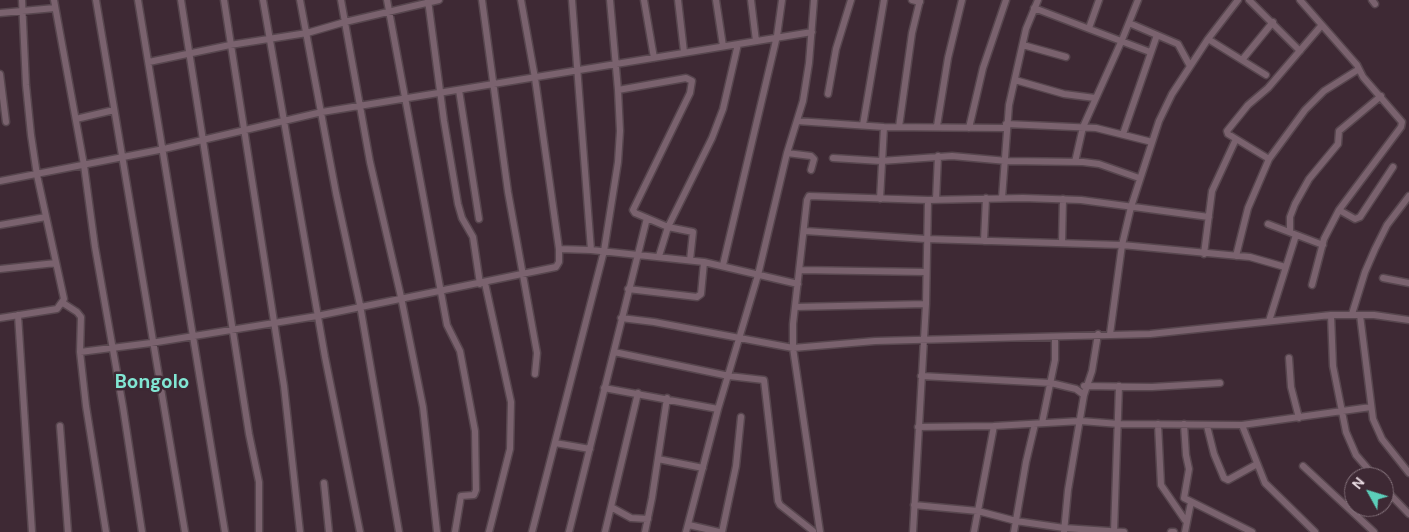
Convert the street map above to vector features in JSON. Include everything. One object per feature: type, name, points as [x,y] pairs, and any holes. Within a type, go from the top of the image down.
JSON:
[{"type":"street","points":[[0,318],[57,309],[63,303],[64,294],[37,175],[26,85],[22,0]]},
{"type":"street","points":[[54,0],[84,165],[95,247],[142,532]]},
{"type":"street","points":[[96,0],[184,532]]},
{"type":"street","points":[[138,0],[164,149],[225,532]]},
{"type":"street","points":[[180,0],[234,328],[249,434],[259,482],[259,532]]},
{"type":"street","points":[[224,0],[274,323],[300,532]]},
{"type":"street","points":[[263,0],[317,316],[360,532]]},
{"type":"street","points":[[300,0],[336,193],[360,305],[399,532]]},
{"type":"street","points":[[341,0],[370,162],[401,297],[423,407],[437,532]]},
{"type":"street","points":[[387,0],[447,325],[462,357],[470,398],[477,455],[476,490],[474,495],[461,496],[455,532]]},
{"type":"street","points":[[149,62],[230,45],[307,33],[428,1],[439,0]]},
{"type":"street","points":[[482,0],[508,192],[524,274],[536,353],[535,374]]},
{"type":"street","points":[[80,352],[152,343],[234,328],[317,316],[360,305],[483,283],[556,266],[559,262],[559,249],[535,78],[521,0]]},
{"type":"street","points":[[572,0],[591,250]]},
{"type":"street","points":[[532,532],[604,251],[618,162],[620,132],[618,90],[610,0]]},
{"type":"street","points":[[644,0],[654,58]]},
{"type":"street","points":[[678,0],[684,52]]},
{"type":"street","points":[[716,0],[723,46]]},
{"type":"street","points":[[751,0],[756,40]]},
{"type":"street","points":[[723,265],[778,36],[782,0]]},
{"type":"street","points":[[686,532],[718,409],[758,275],[787,153],[807,82],[814,0]]},
{"type":"street","points":[[828,94],[836,49],[850,0]]},
{"type":"street","points":[[863,125],[884,0]]},
{"type":"street","points":[[898,127],[912,33],[920,1],[912,0]]},
{"type":"street","points":[[937,126],[946,66],[962,0]]},
{"type":"street","points":[[969,128],[983,68],[1006,0]]},
{"type":"street","points":[[1002,198],[1006,161],[1006,126],[1022,45],[1038,0]]},
{"type":"street","points":[[1089,28],[1099,0]]},
{"type":"street","points":[[1075,162],[1083,127],[1138,0]]},
{"type":"street","points":[[1110,334],[1122,245],[1139,178],[1152,142],[1165,108],[1208,38],[1236,0]]},
{"type":"street","points":[[1250,0],[1300,51]]},
{"type":"street","points":[[1300,0],[1359,69],[1363,77],[1381,96],[1402,124],[1339,210],[1323,245],[1312,285]]},
{"type":"street","points":[[428,1],[459,212],[472,237],[511,402],[510,449],[489,532]]},
{"type":"street","points":[[0,13],[54,8]]},
{"type":"street","points":[[1034,8],[1150,52]]},
{"type":"street","points":[[1242,60],[1273,22]]},
{"type":"street","points":[[1129,24],[1180,46],[1190,66]]},
{"type":"street","points":[[1269,159],[1236,140],[1228,134],[1228,129],[1248,105],[1268,88],[1321,26]]},
{"type":"street","points":[[0,181],[164,149],[322,112],[405,100],[778,36],[812,32]]},
{"type":"street","points":[[1123,134],[1157,35]]},
{"type":"street","points":[[1208,38],[1266,76]]},
{"type":"street","points":[[659,256],[668,227],[712,138],[723,109],[738,44]]},
{"type":"street","points":[[1022,45],[1066,57]]},
{"type":"street","points":[[1236,256],[1248,208],[1269,159],[1305,110],[1324,92],[1359,69]]},
{"type":"street","points":[[0,74],[6,122]]},
{"type":"street","points":[[618,90],[686,78],[692,81],[690,93],[633,210],[634,213],[668,227],[694,233],[690,260]]},
{"type":"street","points":[[1015,80],[1064,94],[1095,98]]},
{"type":"street","points":[[459,90],[479,219]]},
{"type":"street","points":[[1269,321],[1293,233],[1290,217],[1295,204],[1309,179],[1338,144],[1339,131],[1381,96]]},
{"type":"street","points":[[76,119],[114,110]]},
{"type":"street","points":[[797,121],[884,127],[1083,127],[1123,134],[1152,142]]},
{"type":"street","points":[[880,199],[884,127]]},
{"type":"street","points":[[1204,254],[1212,191],[1236,140]]},
{"type":"street","points":[[787,153],[812,157],[811,170]]},
{"type":"street","points":[[833,158],[881,161],[938,156],[1006,161],[1075,162],[1099,164],[1139,178]]},
{"type":"street","points":[[936,200],[938,156]]},
{"type":"street","points":[[1339,210],[1355,219],[1360,217],[1393,167]]},
{"type":"street","points":[[818,532],[793,348],[795,307],[807,200],[810,195],[928,200],[1002,198],[1063,200],[1209,217]]},
{"type":"street","points":[[1352,314],[1374,249],[1387,225],[1409,196]]},
{"type":"street","points":[[984,241],[986,198]]},
{"type":"street","points":[[913,532],[926,304],[925,272],[928,200]]},
{"type":"street","points":[[1062,243],[1063,200]]},
{"type":"street","points":[[0,225],[46,217]]},
{"type":"street","points":[[569,532],[647,218]]},
{"type":"street","points":[[1268,224],[1323,245]]},
{"type":"street","points":[[805,231],[926,239],[1122,245],[1250,257],[1285,267]]},
{"type":"street","points":[[559,249],[638,254],[704,262],[798,284]]},
{"type":"street","points":[[628,289],[697,297],[701,294],[704,262]]},
{"type":"street","points":[[0,269],[56,263]]},
{"type":"street","points":[[800,270],[925,272]]},
{"type":"street","points":[[1383,278],[1409,283]]},
{"type":"street","points":[[63,303],[81,317],[80,352],[86,406],[106,532]]},
{"type":"street","points":[[795,307],[926,304]]},
{"type":"street","points":[[621,318],[654,322],[793,348],[875,341],[1150,334],[1352,314],[1409,320]]},
{"type":"street","points":[[18,315],[32,532]]},
{"type":"street","points":[[1331,315],[1333,366],[1340,410],[1350,445],[1367,467]]},
{"type":"street","points":[[1360,315],[1371,407],[1377,431],[1409,473]]},
{"type":"street","points":[[1064,530],[1068,490],[1084,395],[1092,371],[1098,334]]},
{"type":"street","points":[[1014,532],[1026,462],[1051,383],[1056,354],[1055,337]]},
{"type":"street","points":[[614,352],[729,376],[764,380],[778,501],[780,505],[818,532]]},
{"type":"street","points":[[1289,358],[1291,386],[1299,418]]},
{"type":"street","points":[[921,376],[1051,383],[1076,389],[1084,395]]},
{"type":"street","points":[[1076,389],[1086,386],[1152,387],[1220,382]]},
{"type":"street","points":[[1114,532],[1119,386]]},
{"type":"street","points":[[604,388],[667,398],[718,409]]},
{"type":"street","points":[[605,532],[638,393]]},
{"type":"street","points":[[645,532],[667,398]]},
{"type":"street","points":[[918,427],[994,426],[1081,421],[1119,424],[1242,425],[1371,407]]},
{"type":"street","points":[[689,525],[721,532],[736,466],[741,417]]},
{"type":"street","points":[[1158,424],[1161,485],[1185,520]]},
{"type":"street","points":[[1184,424],[1189,469],[1184,496],[1191,502],[1252,532]]},
{"type":"street","points":[[1242,425],[1257,464],[1269,488],[1315,532]]},
{"type":"street","points":[[60,426],[68,532]]},
{"type":"street","points":[[974,532],[994,426]]},
{"type":"street","points":[[1207,426],[1214,454],[1224,478],[1228,480],[1257,464]]},
{"type":"street","points":[[555,443],[590,449]]},
{"type":"street","points":[[658,459],[703,468]]},
{"type":"street","points":[[1303,466],[1374,532]]},
{"type":"street","points":[[324,483],[329,532]]},
{"type":"street","points":[[1394,498],[1409,514]]},
{"type":"street","points":[[1185,532],[1185,520],[1191,502]]},
{"type":"street","points":[[914,505],[978,511],[1016,521],[1064,530],[1124,532]]},
{"type":"street","points":[[611,507],[631,518],[648,520]]},
{"type":"street","points":[[804,532],[818,532]]},
{"type":"district","name":"Bongolo","points":[[152,383]]}]
